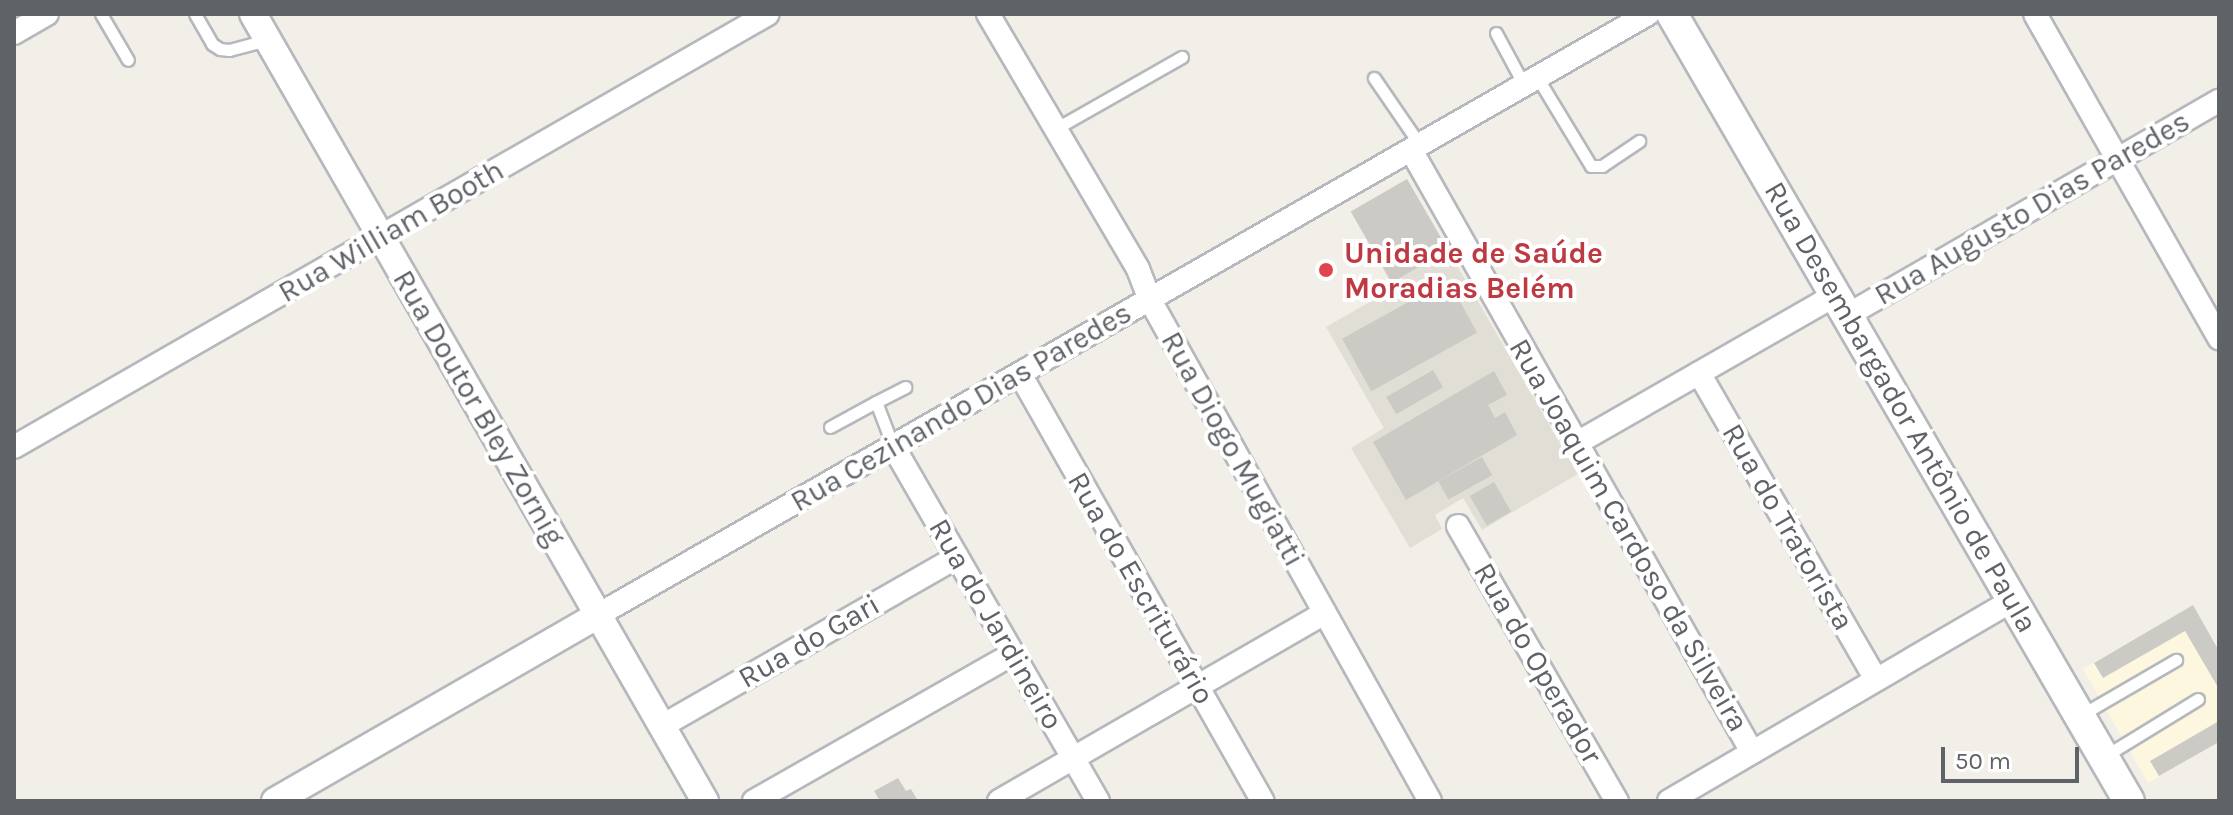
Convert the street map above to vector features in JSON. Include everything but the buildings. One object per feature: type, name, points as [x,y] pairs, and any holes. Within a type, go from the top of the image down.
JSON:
[{"type":"main road","name":"Rua Desembargador Antônio de Paula","points":[[1672,14],[1840,306],[2015,599],[2129,801]]},
{"type":"street","points":[[14,33],[47,14]]},
{"type":"street","name":"Rua Doutor Bley Zornig","points":[[253,14],[705,801]]},
{"type":"street","name":"Rua William Booth","points":[[14,447],[768,14]]},
{"type":"street","name":"Rua Diogo Mugiatti","points":[[988,14],[1138,269],[1150,300],[1430,801]]},
{"type":"street","name":"Rua Cezinando Dias Paredes","points":[[275,801],[1648,14]]},
{"type":"street","points":[[2035,14],[2219,338]]},
{"type":"street","name":"Rua Augusto Dias Paredes","points":[[1577,443],[1699,373],[1840,306],[2117,160],[2219,101]]},
{"type":"street","name":"Rua Joaquim Cardoso da Silveira","points":[[1416,147],[1577,443],[1752,752]]},
{"type":"street","name":"Rua do Tratorista","points":[[1699,373],[1876,680]]},
{"type":"street","name":"Rua do Escriturário","points":[[1020,374],[1263,801]]},
{"type":"street","name":"Rua do Jardineiro","points":[[893,446],[1098,801]]},
{"type":"street","name":"Rua do Operador","points":[[1458,526],[1617,801]]},
{"type":"street","name":"Rua do Gari","points":[[662,726],[957,557]]},
{"type":"street","points":[[1669,801],[2015,599]]},
{"type":"street","points":[[999,801],[1325,613]]},
{"type":"street","points":[[754,801],[1013,654]]},
{"type":"lane","points":[[101,14],[128,60]]},
{"type":"lane","points":[[195,14],[212,44],[220,49],[229,50],[267,39]]},
{"type":"lane","points":[[1496,33],[1591,166],[1602,166],[1639,141]]},
{"type":"lane","points":[[1055,129],[1182,57]]},
{"type":"lane","points":[[1374,78],[1416,147]]},
{"type":"lane","points":[[830,427],[905,387]]},
{"type":"lane","points":[[876,402],[893,446]]},
{"type":"lane","points":[[2081,715],[2176,660]]},
{"type":"lane","points":[[2104,757],[2198,699]]},
{"type":"shaded area","points":[[1407,179],[1578,474],[1482,530],[1463,498],[1435,515],[1442,529],[1410,548],[1351,448],[1384,428],[1326,327],[1394,288],[1351,212]]},
{"type":"shaded area","points":[[2193,605],[2219,651],[2219,742],[2148,783],[2083,669]]},
{"type":"place","name":"Unidade de Saúde Moradias Belém","points":[[1326,270]]}]
